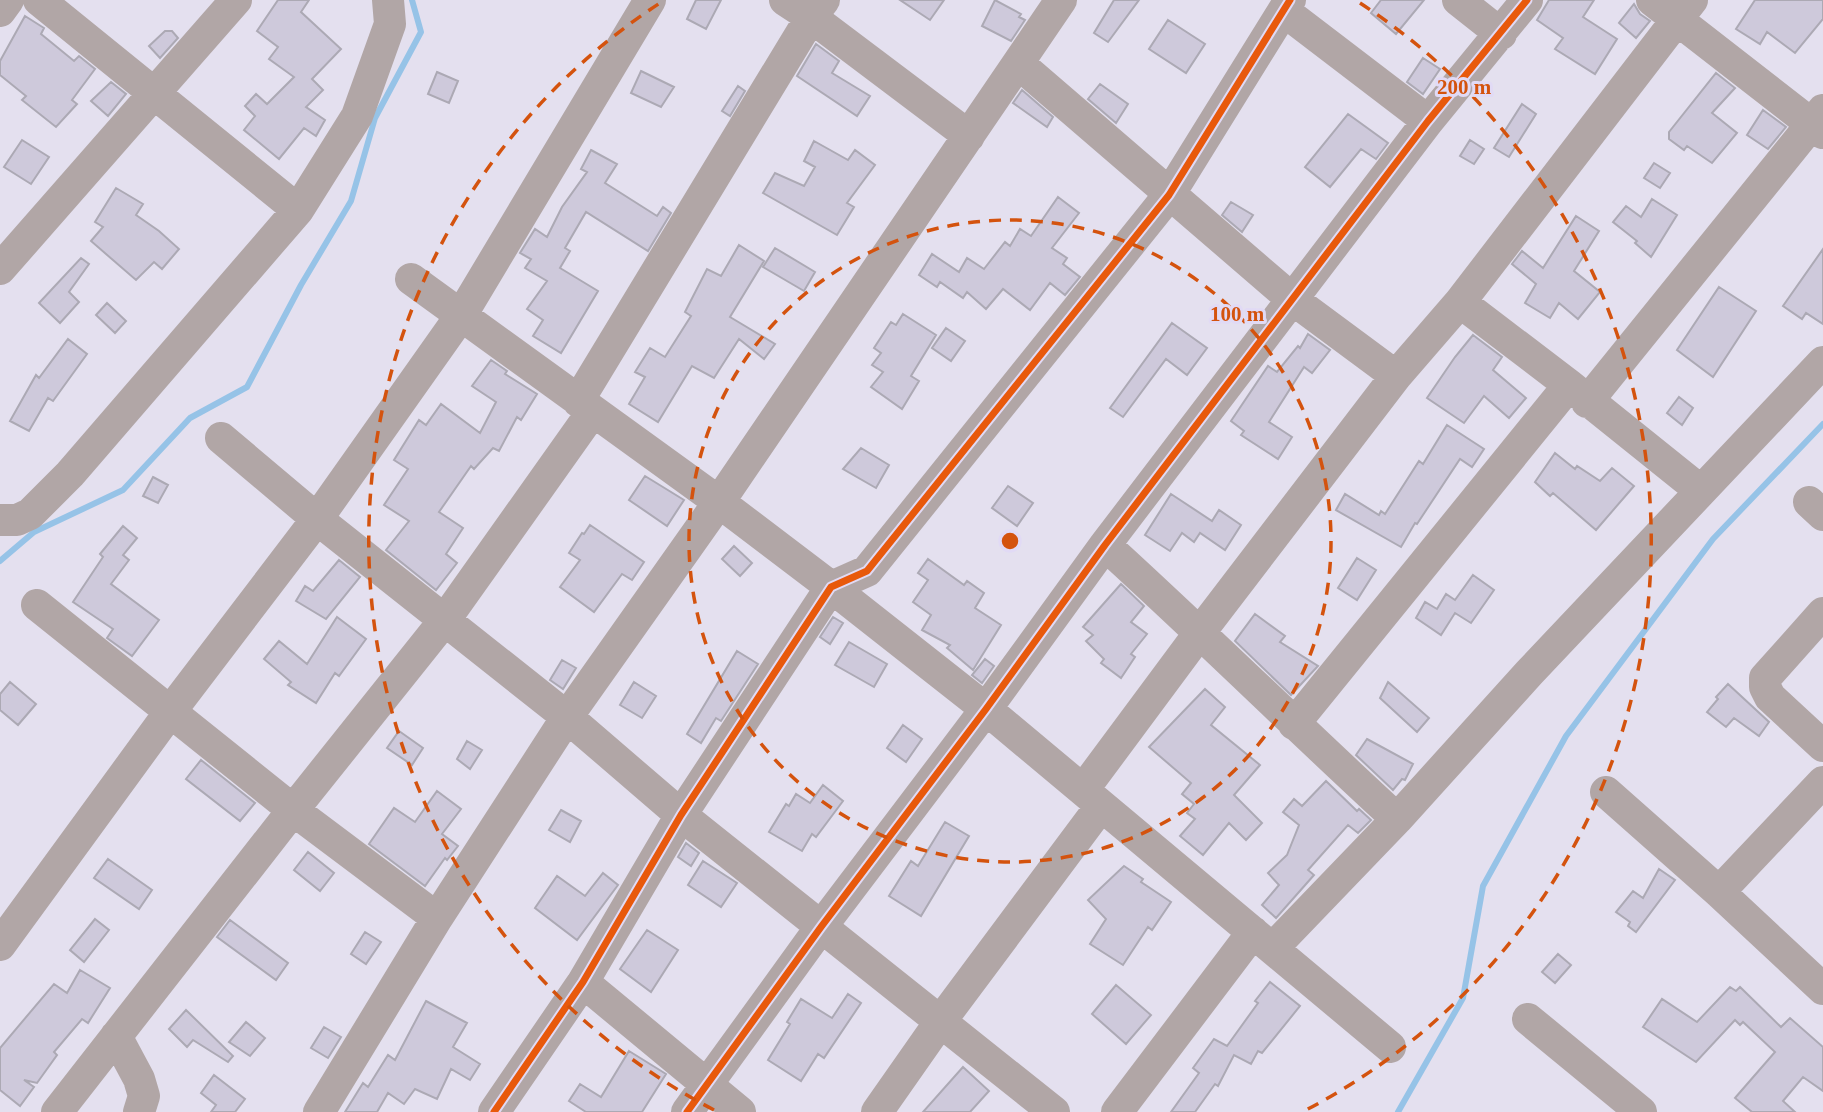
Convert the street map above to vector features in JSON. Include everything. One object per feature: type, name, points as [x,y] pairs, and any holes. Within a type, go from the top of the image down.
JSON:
[{"type":"street","points":[[0,11],[8,0]]},
{"type":"street","points":[[39,0],[298,210]]},
{"type":"street","points":[[0,270],[236,0]]},
{"type":"street","points":[[0,520],[17,520],[30,514],[70,474],[298,210],[357,116],[390,24],[388,0]]},
{"type":"street","points":[[0,945],[170,712],[317,519],[462,314],[650,0]]},
{"type":"street","points":[[785,0],[817,8],[970,136]]},
{"type":"street","points":[[319,1112],[438,918],[567,717],[719,502],[1061,0]]},
{"type":"street","points":[[1458,0],[1500,34]]},
{"type":"street","points":[[687,1112],[1105,545],[1428,121],[1527,0]]},
{"type":"street","points":[[1294,724],[1578,393],[1819,122],[1684,10],[1652,0]]},
{"type":"street","points":[[494,1112],[583,982],[681,815],[831,587],[867,571],[1169,195],[1287,6],[1428,121]]},
{"type":"street","points":[[57,1112],[444,621],[586,406],[817,8]]},
{"type":"street","points":[[877,1112],[1092,798],[1201,631],[1396,376],[1460,302],[1684,10]]},
{"type":"street","points":[[1019,64],[1292,299],[1396,376]]},
{"type":"street","points":[[411,279],[719,502],[831,587],[985,709],[1390,1046]]},
{"type":"street","points":[[1460,302],[1701,491]]},
{"type":"street","points":[[1116,1112],[1263,940],[1397,819],[1529,673],[1823,362]]},
{"type":"street","points":[[221,438],[317,519],[567,717],[681,815],[1054,1112]]},
{"type":"street","points":[[1105,545],[1201,631],[1294,724],[1397,819]]},
{"type":"street","points":[[37,605],[293,810],[438,918]]},
{"type":"street","points":[[1823,613],[1765,678],[1765,687],[1770,697],[1823,746]]},
{"type":"street","points":[[1719,892],[1823,782]]},
{"type":"street","points":[[1606,792],[1823,989]]},
{"type":"street","points":[[583,982],[740,1112]]},
{"type":"street","points":[[1528,1019],[1641,1112]]},
{"type":"street","points":[[116,1036],[139,1079],[144,1096],[139,1112]]},
{"type":"building","points":[[278,0],[309,0],[301,12],[341,49],[312,79],[323,90],[306,107],[325,120],[316,136],[304,128],[279,159],[244,130],[255,116],[245,106],[256,94],[267,104],[294,77],[269,59],[278,47],[257,31]]},
{"type":"building","points":[[696,0],[721,0],[706,29],[687,19]]},
{"type":"building","points":[[900,0],[944,0],[930,20]]},
{"type":"building","points":[[995,0],[1021,14],[1019,17],[1025,20],[1011,41],[982,26]]},
{"type":"building","points":[[1114,0],[1139,0],[1108,42],[1094,33]]},
{"type":"building","points":[[1381,0],[1424,0],[1396,34],[1371,13]]},
{"type":"building","points":[[1549,0],[1594,0],[1583,17],[1617,39],[1595,74],[1555,49],[1563,38],[1537,20]]},
{"type":"building","points":[[1755,0],[1823,0],[1823,19],[1795,53],[1767,32],[1760,44],[1736,29]]},
{"type":"building","points":[[1634,4],[1640,14],[1650,21],[1636,38],[1619,23]]},
{"type":"building","points":[[25,16],[44,28],[41,34],[74,61],[79,56],[95,69],[72,100],[77,104],[56,127],[22,100],[26,96],[0,75],[0,61]]},
{"type":"building","points":[[1168,20],[1205,44],[1186,73],[1149,49]]},
{"type":"building","points":[[165,31],[172,31],[178,38],[160,58],[149,46]]},
{"type":"building","points":[[816,44],[839,61],[832,73],[870,96],[857,116],[797,76]]},
{"type":"building","points":[[1423,58],[1440,69],[1423,94],[1407,82]]},
{"type":"building","points":[[641,71],[674,87],[661,107],[631,93]]},
{"type":"building","points":[[437,72],[458,81],[449,103],[428,94]]},
{"type":"building","points":[[1716,73],[1735,88],[1712,113],[1737,133],[1712,163],[1687,146],[1684,150],[1669,139],[1669,132]]},
{"type":"building","points":[[111,82],[126,94],[108,116],[91,101]]},
{"type":"building","points":[[1100,84],[1128,104],[1116,123],[1088,99]]},
{"type":"building","points":[[738,86],[745,91],[730,116],[722,111]]},
{"type":"building","points":[[1022,90],[1053,117],[1047,127],[1013,103]]},
{"type":"building","points":[[1522,104],[1536,114],[1509,157],[1494,148]]},
{"type":"building","points":[[1763,110],[1786,127],[1768,149],[1747,135]]},
{"type":"building","points":[[1348,114],[1388,143],[1376,159],[1361,149],[1330,187],[1305,167]]},
{"type":"building","points":[[22,140],[49,157],[31,184],[4,167]]},
{"type":"building","points":[[1470,140],[1484,149],[1474,164],[1460,156]]},
{"type":"building","points":[[814,141],[848,160],[855,150],[875,165],[847,203],[854,207],[837,235],[763,193],[775,173],[804,186],[815,167],[804,161]]},
{"type":"building","points":[[591,150],[617,164],[605,183],[657,216],[663,207],[671,213],[648,251],[586,212],[565,248],[570,251],[560,268],[598,291],[561,353],[533,336],[543,320],[527,309],[547,281],[525,268],[531,259],[520,253],[535,229],[547,237],[562,207],[587,172],[581,169]]},
{"type":"building","points":[[1654,163],[1670,173],[1660,188],[1644,178]]},
{"type":"building","points":[[116,188],[143,204],[136,215],[179,249],[162,269],[154,262],[136,280],[91,241],[103,227],[95,222]]},
{"type":"building","points":[[1058,197],[1079,213],[1052,248],[1067,258],[1063,264],[1080,277],[1065,295],[1050,283],[1030,310],[1003,289],[986,309],[967,292],[963,298],[940,282],[937,287],[919,275],[932,254],[959,272],[967,258],[984,269],[1005,242],[1010,246],[1020,229],[1031,236]]},
{"type":"building","points":[[1652,199],[1677,215],[1651,257],[1635,243],[1637,241],[1613,222],[1626,206],[1641,217]]},
{"type":"building","points":[[1231,202],[1253,215],[1242,232],[1222,215]]},
{"type":"building","points":[[1576,216],[1599,231],[1574,271],[1600,292],[1578,319],[1559,303],[1550,318],[1525,303],[1536,284],[1512,264],[1522,251],[1543,268]]},
{"type":"building","points":[[739,245],[764,261],[730,317],[775,344],[764,359],[739,339],[714,378],[692,366],[658,422],[629,404],[645,377],[635,372],[650,348],[665,357],[691,316],[685,312],[707,269],[721,276]]},
{"type":"building","points":[[775,248],[815,272],[804,291],[763,267]]},
{"type":"building","points":[[1823,249],[1823,324],[1806,313],[1802,319],[1783,306]]},
{"type":"building","points":[[81,258],[89,264],[69,292],[79,302],[60,323],[39,303]]},
{"type":"building","points":[[1719,287],[1756,311],[1713,377],[1677,350]]},
{"type":"building","points":[[107,303],[126,321],[115,333],[96,315]]},
{"type":"building","points":[[903,314],[936,335],[911,376],[919,381],[902,409],[871,387],[883,372],[872,365],[881,353],[874,348],[891,322],[896,325]]},
{"type":"building","points":[[1172,323],[1207,348],[1187,375],[1166,359],[1123,417],[1110,408]]},
{"type":"building","points":[[946,328],[965,341],[951,361],[932,348]]},
{"type":"building","points":[[1308,334],[1330,350],[1312,373],[1304,367],[1269,422],[1292,437],[1278,459],[1241,435],[1244,431],[1231,421],[1268,366],[1277,372],[1298,346],[1300,348]]},
{"type":"building","points":[[1473,335],[1502,357],[1493,370],[1526,398],[1509,418],[1484,396],[1464,423],[1427,398]]},
{"type":"building","points":[[68,339],[87,354],[53,401],[48,398],[29,431],[10,421],[36,375],[39,378]]},
{"type":"building","points":[[491,360],[507,371],[505,374],[537,394],[521,420],[517,417],[499,451],[493,448],[474,469],[471,466],[439,512],[463,528],[446,554],[457,563],[436,590],[386,550],[409,521],[384,505],[408,469],[394,460],[419,420],[426,425],[441,404],[480,433],[496,402],[472,386]]},
{"type":"building","points":[[1679,397],[1693,408],[1682,425],[1667,413]]},
{"type":"building","points":[[1447,425],[1484,449],[1472,467],[1460,459],[1401,547],[1336,510],[1345,494],[1379,515],[1381,511],[1385,514],[1419,461],[1423,464]]},
{"type":"building","points":[[861,448],[889,465],[876,488],[843,469]]},
{"type":"building","points":[[1555,453],[1575,469],[1577,466],[1600,481],[1612,468],[1634,486],[1596,530],[1553,493],[1550,496],[1535,482]]},
{"type":"building","points":[[645,476],[684,500],[667,526],[629,500]]},
{"type":"building","points":[[153,477],[168,485],[158,503],[143,496]]},
{"type":"building","points":[[1008,486],[1033,503],[1017,526],[992,508]]},
{"type":"building","points":[[1171,494],[1212,521],[1219,510],[1241,525],[1225,550],[1200,533],[1194,542],[1182,533],[1170,551],[1145,535]]},
{"type":"building","points":[[590,525],[644,562],[632,580],[622,574],[594,612],[560,587],[580,560],[569,553]]},
{"type":"building","points":[[123,526],[137,538],[123,555],[129,560],[111,584],[159,620],[132,656],[107,638],[113,629],[73,602],[103,557],[100,554]]},
{"type":"building","points":[[734,546],[752,563],[740,576],[722,559]]},
{"type":"building","points":[[1357,558],[1376,570],[1357,600],[1338,588]]},
{"type":"building","points":[[928,559],[964,585],[967,581],[984,593],[975,608],[1001,625],[973,670],[947,648],[950,645],[922,630],[931,615],[913,602],[928,580],[918,573]]},
{"type":"building","points":[[339,560],[360,577],[326,619],[296,601],[305,586],[313,591]]},
{"type":"building","points":[[1473,575],[1494,590],[1471,623],[1455,613],[1441,635],[1416,618],[1425,602],[1437,609],[1446,594],[1455,600]]},
{"type":"building","points":[[1121,584],[1144,606],[1131,622],[1147,634],[1131,654],[1135,657],[1121,678],[1101,663],[1104,659],[1086,641],[1093,635],[1083,627]]},
{"type":"building","points":[[1255,614],[1285,636],[1280,642],[1318,666],[1291,695],[1235,641]]},
{"type":"building","points":[[337,617],[366,639],[339,676],[335,673],[316,703],[288,685],[291,682],[264,659],[279,641],[307,664]]},
{"type":"building","points":[[833,617],[843,623],[830,644],[820,637]]},
{"type":"building","points":[[849,642],[887,664],[874,687],[835,665]]},
{"type":"building","points":[[737,651],[758,664],[721,721],[716,718],[701,743],[687,734]]},
{"type":"building","points":[[985,659],[994,666],[982,683],[972,675]]},
{"type":"building","points":[[562,660],[576,668],[563,689],[550,680]]},
{"type":"building","points":[[10,682],[36,704],[18,725],[0,710],[0,694]]},
{"type":"building","points":[[634,682],[656,696],[642,718],[620,705]]},
{"type":"building","points":[[1388,682],[1429,718],[1417,732],[1380,698]]},
{"type":"building","points":[[1728,684],[1769,722],[1759,736],[1734,718],[1726,727],[1707,712]]},
{"type":"building","points":[[1205,689],[1225,707],[1211,725],[1260,765],[1234,795],[1262,823],[1246,840],[1229,823],[1203,855],[1180,836],[1195,819],[1187,813],[1194,804],[1182,794],[1191,783],[1149,747]]},
{"type":"building","points":[[903,725],[922,739],[906,762],[887,748]]},
{"type":"building","points":[[399,731],[423,748],[412,765],[387,748]]},
{"type":"building","points":[[1367,739],[1413,764],[1405,780],[1402,779],[1393,790],[1356,755]]},
{"type":"building","points":[[467,741],[482,750],[470,769],[457,759]]},
{"type":"building","points":[[201,760],[255,803],[240,821],[186,779]]},
{"type":"building","points":[[1326,781],[1357,811],[1359,809],[1371,820],[1358,833],[1348,825],[1308,870],[1314,875],[1276,918],[1262,905],[1279,885],[1268,873],[1287,855],[1299,825],[1283,812],[1294,799],[1302,806]]},
{"type":"building","points":[[823,785],[843,801],[816,837],[812,834],[802,851],[769,832],[786,804],[789,806],[796,794],[810,803]]},
{"type":"building","points":[[437,791],[461,809],[442,834],[458,846],[447,860],[445,858],[425,886],[369,844],[394,808],[415,822]]},
{"type":"building","points":[[561,810],[581,821],[570,842],[549,830]]},
{"type":"building","points":[[945,822],[969,836],[921,916],[889,896],[911,861],[918,866]]},
{"type":"building","points":[[686,843],[699,853],[691,866],[678,857]]},
{"type":"building","points":[[308,852],[334,873],[320,891],[294,870]]},
{"type":"building","points":[[108,859],[152,890],[139,909],[94,878]]},
{"type":"building","points":[[703,861],[737,883],[721,907],[688,885]]},
{"type":"building","points":[[1124,866],[1143,879],[1141,882],[1171,902],[1152,930],[1148,927],[1123,965],[1090,944],[1106,919],[1088,900]]},
{"type":"building","points":[[1659,869],[1675,880],[1636,932],[1628,926],[1630,922],[1616,912],[1633,891],[1643,898]]},
{"type":"building","points":[[603,873],[618,885],[577,940],[535,908],[557,876],[585,896]]},
{"type":"building","points":[[95,919],[109,930],[84,962],[70,950]]},
{"type":"building","points":[[230,920],[288,963],[276,980],[217,937]]},
{"type":"building","points":[[647,930],[678,950],[651,992],[620,969]]},
{"type":"building","points":[[365,932],[381,942],[366,964],[351,954]]},
{"type":"building","points":[[1558,954],[1571,965],[1555,983],[1542,972]]},
{"type":"building","points":[[80,970],[110,988],[88,1023],[82,1019],[54,1052],[57,1055],[37,1083],[24,1080],[34,1087],[20,1106],[0,1090],[0,1048],[54,984],[67,993]]},
{"type":"building","points":[[1270,982],[1300,1006],[1262,1053],[1258,1051],[1251,1064],[1234,1055],[1218,1086],[1215,1084],[1195,1112],[1171,1112],[1199,1073],[1193,1068],[1214,1039],[1227,1046]]},
{"type":"building","points":[[1116,985],[1151,1015],[1126,1044],[1092,1014]]},
{"type":"building","points":[[1730,987],[1736,991],[1740,987],[1781,1027],[1790,1018],[1823,1047],[1823,1091],[1803,1077],[1783,1101],[1795,1112],[1752,1112],[1735,1098],[1775,1052],[1743,1022],[1740,1025],[1735,1020],[1696,1062],[1643,1027],[1662,999],[1697,1022]]},
{"type":"building","points":[[848,994],[861,1003],[824,1058],[818,1054],[801,1081],[768,1060],[790,1024],[787,1022],[801,999],[832,1018]]},
{"type":"building","points":[[426,1001],[467,1023],[453,1047],[480,1064],[470,1080],[451,1069],[437,1099],[415,1089],[404,1104],[388,1093],[377,1112],[345,1112],[363,1083],[368,1087],[388,1055],[395,1060]]},
{"type":"building","points":[[186,1010],[233,1056],[228,1062],[193,1040],[187,1047],[169,1029]]},
{"type":"building","points":[[246,1022],[265,1038],[250,1056],[229,1042]]},
{"type":"building","points":[[324,1027],[341,1037],[328,1058],[311,1048]]},
{"type":"building","points":[[629,1051],[666,1074],[642,1112],[586,1112],[569,1101],[580,1084],[601,1097]]},
{"type":"building","points":[[963,1067],[989,1091],[970,1112],[923,1112]]},
{"type":"building","points":[[214,1075],[245,1099],[235,1112],[211,1112],[216,1105],[201,1093]]},
{"type":"waterway","points":[[0,561],[34,532],[123,490],[190,418],[247,387],[301,285],[351,201],[375,118],[421,32],[412,0]]},
{"type":"waterway","points":[[1398,1112],[1463,998],[1483,886],[1566,736],[1713,539],[1823,424]]},
{"type":"cycle path","points":[[494,1112],[583,982],[681,815],[831,587],[867,571],[1169,195],[1290,0]]},
{"type":"cycle path","points":[[687,1112],[1105,545],[1428,121],[1527,0]]}]
